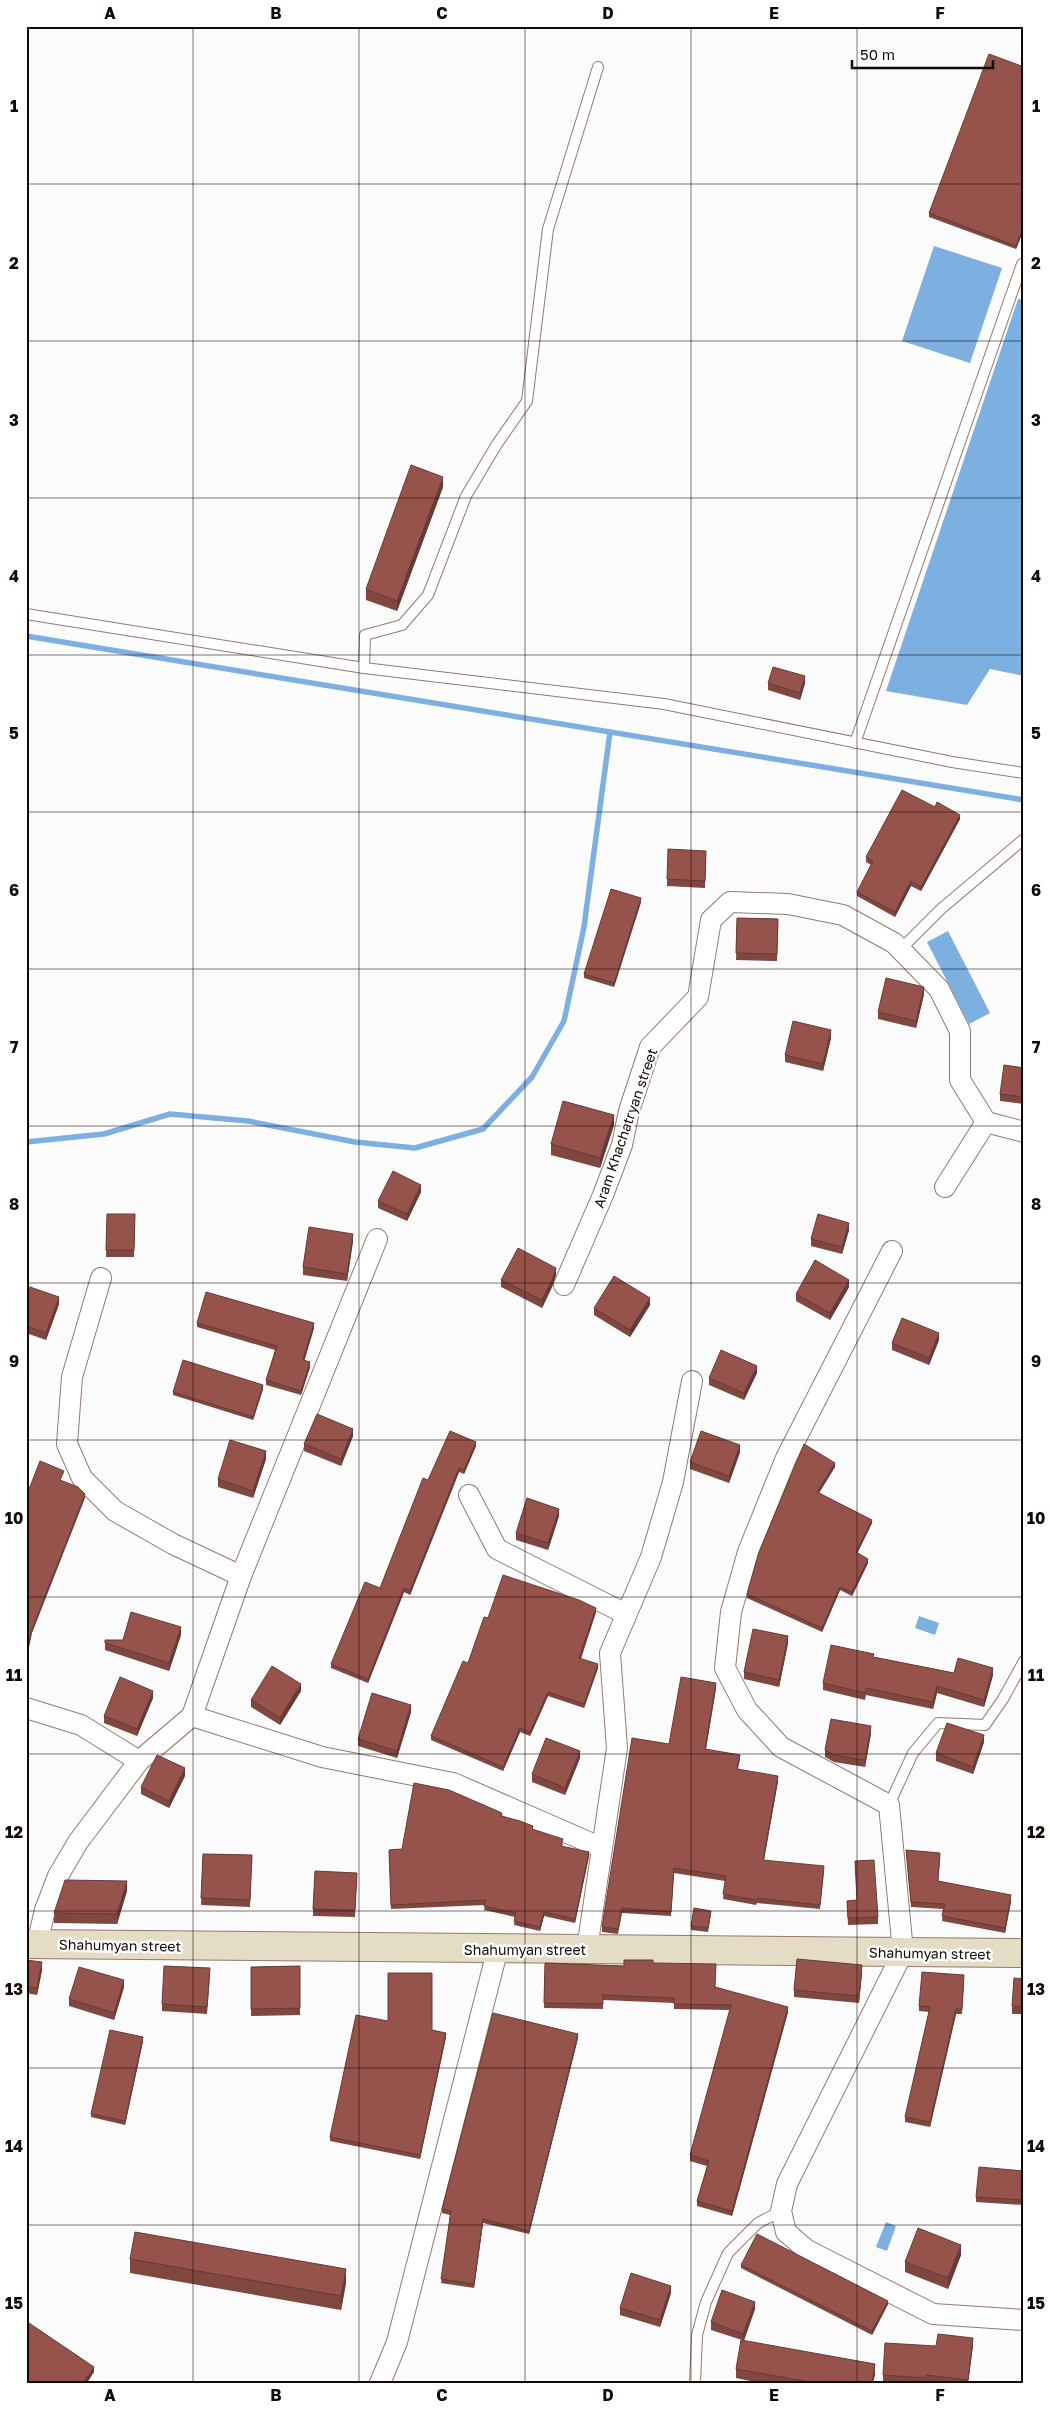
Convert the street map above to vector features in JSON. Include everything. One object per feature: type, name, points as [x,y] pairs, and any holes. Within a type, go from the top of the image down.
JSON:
[{"type":"main road","name":"Shahumyan street","points":[[32,1944],[1024,1954]]},
{"type":"street","name":"Aram Khachatryan street","points":[[564,1285],[604,1195],[622,1144],[650,1047],[698,997],[711,920],[730,902],[788,904],[843,915],[894,943],[939,989],[960,1031],[960,1080],[986,1122]]},
{"type":"street","points":[[946,1187],[986,1122],[1024,1132]]},
{"type":"street","points":[[32,1944],[58,1876],[78,1842],[139,1761],[192,1716],[241,1576],[377,1240]]},
{"type":"street","points":[[892,1251],[786,1458],[748,1552],[731,1612],[725,1668],[747,1710],[781,1747],[889,1805],[902,1952],[787,2184],[781,2211],[786,2232],[807,2250],[933,2314],[1024,2320]]},
{"type":"street","points":[[101,1278],[72,1377],[67,1444],[82,1478],[115,1511],[173,1544],[241,1576]]},
{"type":"street","points":[[587,1949],[617,1748],[610,1653],[651,1557],[673,1482],[692,1381]]},
{"type":"street","points":[[469,1495],[497,1548],[626,1614]]},
{"type":"street","points":[[26,1708],[81,1725],[139,1761]]},
{"type":"street","points":[[192,1716],[322,1757],[453,1782],[602,1848]]},
{"type":"street","points":[[380,2383],[397,2342],[498,1948]]},
{"type":"lane","points":[[364,668],[365,634],[402,625],[428,595],[466,496],[497,444],[527,401],[548,229],[598,67]]},
{"type":"lane","points":[[856,742],[1022,264]]},
{"type":"lane","points":[[26,614],[364,668],[664,704],[952,762],[1024,773]]},
{"type":"lane","points":[[900,950],[941,909],[1024,840]]},
{"type":"lane","points":[[889,1805],[913,1753],[938,1724],[985,1725],[1003,1700],[1024,1661]]},
{"type":"lane","points":[[695,2383],[698,2335],[706,2302],[728,2252],[758,2223],[781,2211]]},
{"type":"water","points":[[934,246],[1002,268],[970,363],[902,341]]},
{"type":"water","points":[[1018,299],[1024,300],[1024,676],[990,669],[967,705],[886,691]]},
{"type":"water","points":[[948,931],[990,1013],[969,1024],[927,942]]},
{"type":"water","points":[[919,1616],[939,1623],[935,1635],[915,1628]]},
{"type":"water","points":[[886,2222],[896,2226],[887,2251],[876,2247]]},
{"type":"building","points":[[989,54],[1024,67],[1024,225],[1016,246],[929,213]]},
{"type":"building","points":[[411,465],[443,477],[397,601],[366,589]]},
{"type":"building","points":[[773,667],[805,676],[800,693],[768,683]]},
{"type":"building","points":[[902,790],[935,807],[937,802],[960,815],[921,887],[911,881],[895,912],[857,892],[873,861],[866,857]]},
{"type":"building","points":[[668,849],[706,851],[705,881],[667,879]]},
{"type":"building","points":[[611,889],[641,898],[614,983],[584,974]]},
{"type":"building","points":[[737,918],[778,919],[777,954],[736,953]]},
{"type":"building","points":[[886,978],[924,987],[916,1021],[878,1012]]},
{"type":"building","points":[[793,1021],[831,1030],[823,1064],[785,1055]]},
{"type":"building","points":[[1004,1065],[1024,1068],[1024,1097],[1000,1094]]},
{"type":"building","points":[[563,1101],[614,1115],[600,1158],[551,1144]]},
{"type":"building","points":[[393,1171],[421,1185],[407,1214],[378,1201]]},
{"type":"building","points":[[107,1214],[135,1214],[134,1250],[106,1250]]},
{"type":"building","points":[[818,1214],[849,1223],[842,1247],[811,1239]]},
{"type":"building","points":[[309,1227],[353,1234],[347,1274],[303,1267]]},
{"type":"building","points":[[518,1248],[556,1268],[542,1300],[501,1280]]},
{"type":"building","points":[[815,1260],[849,1280],[830,1313],[796,1294]]},
{"type":"building","points":[[614,1276],[650,1298],[630,1330],[594,1308]]},
{"type":"building","points":[[27,1286],[59,1297],[46,1333],[26,1326]]},
{"type":"building","points":[[206,1292],[314,1323],[303,1360],[310,1362],[301,1391],[266,1380],[277,1346],[197,1323]]},
{"type":"building","points":[[902,1318],[939,1333],[929,1358],[892,1343]]},
{"type":"building","points":[[721,1350],[757,1366],[744,1393],[709,1378]]},
{"type":"building","points":[[183,1360],[263,1385],[253,1417],[173,1392]]},
{"type":"building","points":[[317,1414],[353,1429],[341,1459],[304,1444]]},
{"type":"building","points":[[450,1431],[476,1442],[464,1470],[459,1468],[410,1591],[404,1588],[368,1679],[331,1664],[365,1582],[380,1588],[423,1478],[428,1480]]},
{"type":"building","points":[[701,1431],[740,1445],[729,1476],[690,1462]]},
{"type":"building","points":[[230,1440],[266,1451],[253,1491],[218,1479]]},
{"type":"building","points":[[804,1444],[835,1463],[817,1492],[872,1520],[856,1552],[868,1559],[852,1592],[840,1587],[822,1628],[747,1594],[759,1552]]},
{"type":"building","points":[[40,1461],[64,1471],[60,1480],[78,1487],[85,1494],[32,1629],[27,1652],[26,1497]]},
{"type":"building","points":[[527,1498],[559,1509],[548,1543],[516,1533]]},
{"type":"building","points":[[503,1575],[579,1600],[596,1608],[579,1658],[598,1664],[584,1704],[548,1692],[530,1732],[520,1728],[503,1767],[431,1736],[463,1661],[468,1663],[484,1617],[488,1618]]},
{"type":"building","points":[[131,1612],[181,1627],[169,1663],[105,1643],[105,1640],[123,1640]]},
{"type":"building","points":[[753,1629],[788,1636],[779,1680],[744,1672]]},
{"type":"building","points":[[831,1645],[874,1654],[873,1657],[954,1673],[958,1658],[993,1668],[984,1700],[937,1686],[933,1702],[866,1688],[865,1693],[823,1683]]},
{"type":"building","points":[[272,1666],[301,1684],[280,1718],[251,1700]]},
{"type":"building","points":[[120,1677],[153,1691],[137,1729],[104,1716]]},
{"type":"building","points":[[681,1677],[716,1683],[705,1749],[740,1755],[737,1769],[778,1776],[763,1860],[824,1866],[820,1905],[757,1898],[756,1900],[723,1894],[726,1876],[674,1868],[671,1912],[622,1908],[618,1929],[602,1927],[632,1738],[669,1744]]},
{"type":"building","points":[[372,1693],[411,1705],[397,1751],[358,1739]]},
{"type":"building","points":[[831,1719],[871,1726],[865,1760],[834,1755],[825,1750]]},
{"type":"building","points":[[947,1723],[984,1735],[973,1767],[936,1753]]},
{"type":"building","points":[[546,1738],[580,1751],[565,1788],[532,1774]]},
{"type":"building","points":[[157,1755],[185,1768],[169,1801],[141,1787]]},
{"type":"building","points":[[414,1783],[449,1790],[502,1813],[501,1816],[520,1821],[533,1826],[532,1829],[563,1839],[561,1846],[589,1852],[575,1919],[544,1912],[540,1927],[514,1921],[516,1913],[484,1906],[486,1900],[391,1905],[389,1850],[402,1849]]},
{"type":"building","points":[[906,1850],[940,1853],[938,1881],[1011,1895],[1005,1928],[942,1916],[945,1904],[911,1902]]},
{"type":"building","points":[[203,1854],[252,1855],[250,1900],[201,1898]]},
{"type":"building","points":[[874,1860],[878,1917],[848,1918],[847,1901],[857,1900],[855,1861]]},
{"type":"building","points":[[315,1871],[357,1873],[355,1910],[313,1909]]},
{"type":"building","points":[[65,1880],[127,1881],[117,1914],[54,1913]]},
{"type":"building","points":[[694,1908],[711,1911],[708,1928],[691,1926]]},
{"type":"building","points":[[797,1959],[862,1965],[859,1996],[794,1990]]},
{"type":"building","points":[[26,1960],[42,1962],[37,1988],[26,1986]]},
{"type":"building","points":[[624,1960],[653,1960],[653,1963],[716,1964],[715,1987],[788,2007],[732,2211],[697,2201],[709,2161],[690,2155],[731,2005],[674,2004],[674,1998],[603,1995],[603,2004],[544,2003],[545,1963],[624,1966]]},
{"type":"building","points":[[164,1966],[210,1968],[207,2007],[162,2004]]},
{"type":"building","points":[[300,1966],[300,2008],[251,2009],[251,1967]]},
{"type":"building","points":[[79,1967],[124,1980],[114,2013],[69,1999]]},
{"type":"building","points":[[922,1972],[964,1975],[962,2009],[956,2009],[930,2122],[905,2117],[930,2007],[919,2006]]},
{"type":"building","points":[[388,1973],[432,1973],[432,2030],[446,2033],[420,2155],[330,2137],[356,2015],[388,2021]]},
{"type":"building","points":[[1014,1978],[1024,1979],[1024,2007],[1012,2006]]},
{"type":"building","points":[[493,2013],[578,2034],[529,2231],[483,2219],[474,2284],[441,2279],[451,2211],[442,2209]]},
{"type":"building","points":[[110,2030],[143,2037],[125,2121],[91,2114]]},
{"type":"building","points":[[979,2167],[1024,2171],[1024,2200],[976,2197]]},
{"type":"building","points":[[918,2228],[961,2245],[948,2278],[905,2262]]},
{"type":"building","points":[[135,2232],[346,2269],[341,2296],[130,2259]]},
{"type":"building","points":[[757,2234],[888,2301],[872,2331],[741,2265]]},
{"type":"building","points":[[631,2273],[671,2286],[660,2320],[620,2308]]},
{"type":"building","points":[[722,2290],[755,2302],[743,2334],[711,2322]]},
{"type":"building","points":[[26,2321],[94,2367],[83,2383],[26,2383]]},
{"type":"building","points":[[938,2334],[973,2338],[968,2380],[926,2375],[926,2378],[883,2375],[885,2343],[936,2346]]},
{"type":"building","points":[[741,2340],[875,2364],[872,2383],[816,2383],[736,2369]]},
{"type":"waterway","points":[[26,636],[1024,800]]},
{"type":"waterway","points":[[26,1142],[104,1134],[170,1114],[248,1121],[355,1142],[415,1148],[483,1129],[532,1077],[564,1021],[584,927],[610,732]]}]
